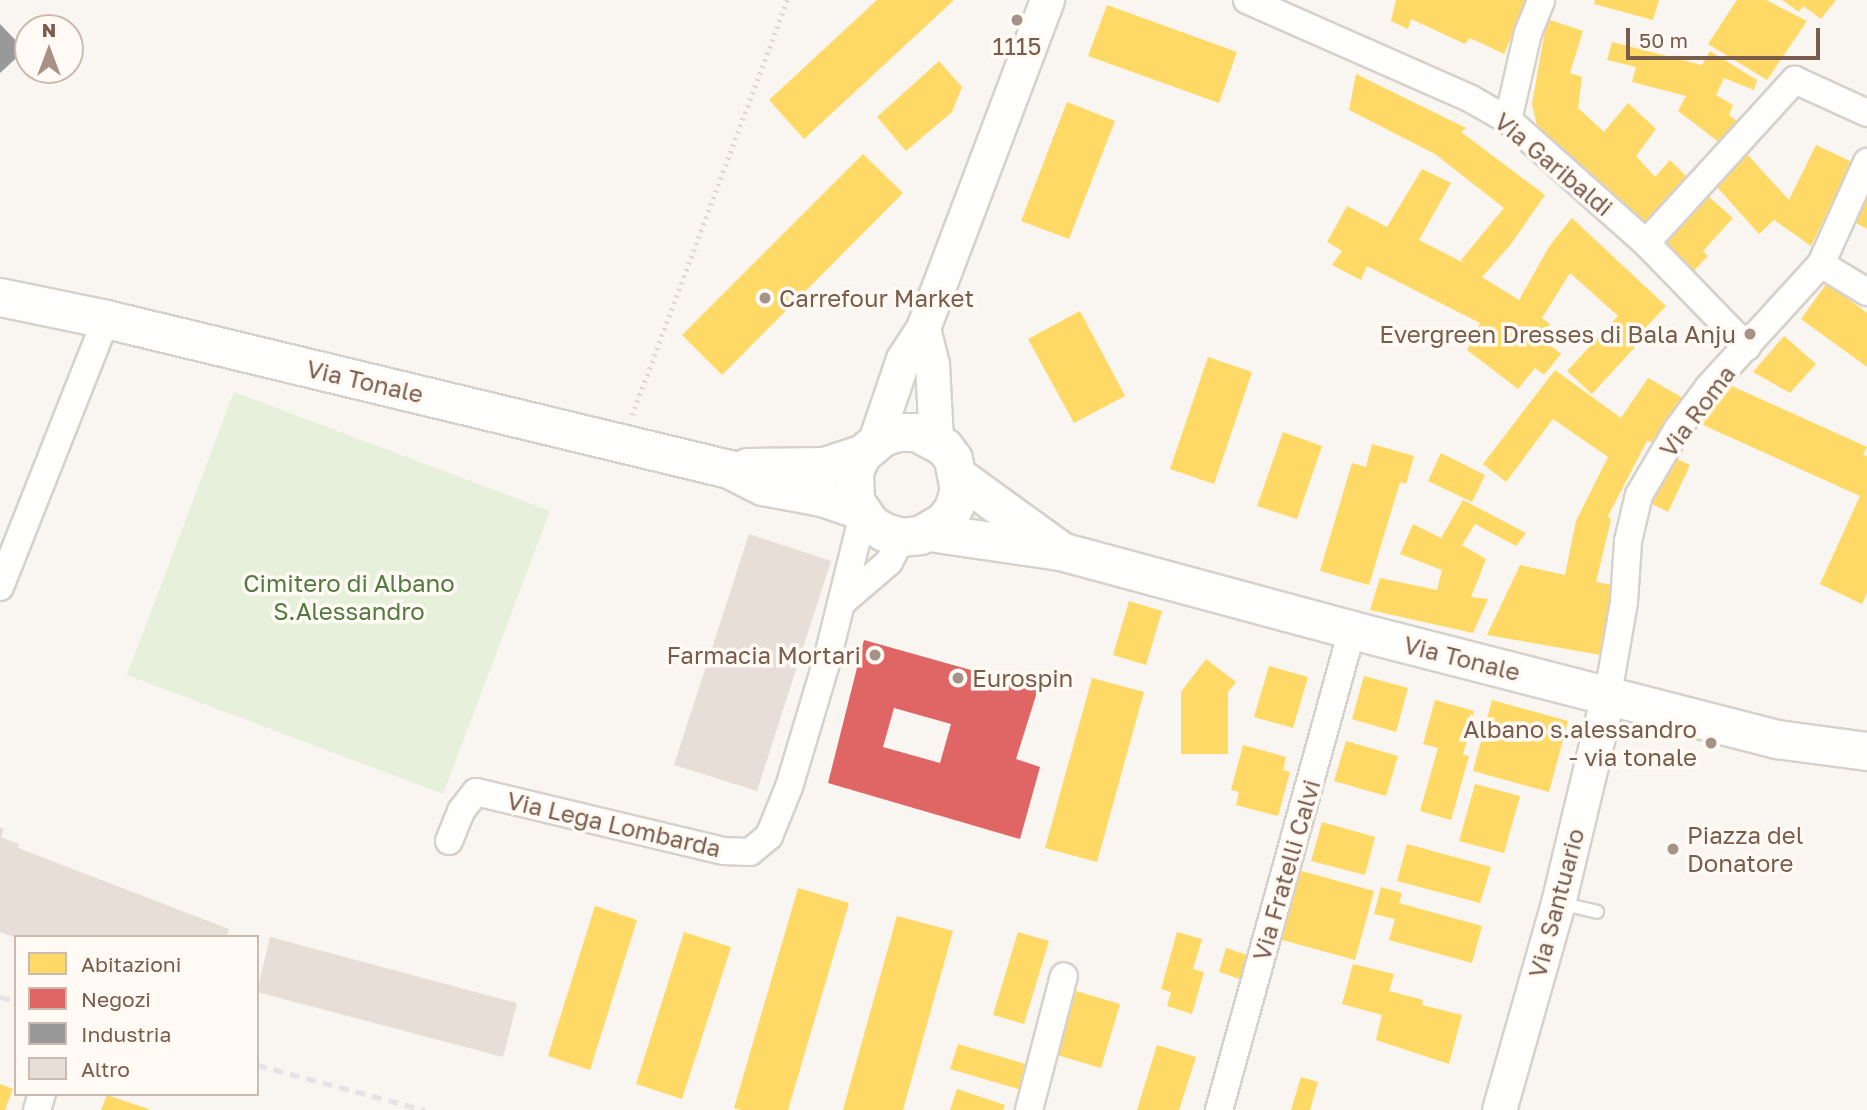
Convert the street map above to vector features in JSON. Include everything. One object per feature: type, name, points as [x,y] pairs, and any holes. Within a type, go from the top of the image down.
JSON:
[{"type":"main road","name":"Via Tonale","points":[[0,297],[106,319],[729,468],[824,466],[868,449],[882,436],[897,432],[916,432],[936,441],[953,459],[958,477],[1060,551]]},
{"type":"main road","points":[[861,512],[853,482],[868,449]]},
{"type":"main road","name":"Via Tonale","points":[[729,468],[763,486],[822,497],[861,512],[884,532],[1060,551],[1352,630],[1777,738],[1867,751]]},
{"type":"main road","points":[[915,534],[944,521],[954,507],[958,477]]},
{"type":"street","points":[[868,449],[903,359],[923,328],[1047,0]]},
{"type":"street","name":"Via Garibaldi","points":[[1247,0],[1471,99],[1508,120],[1646,243],[1747,347]]},
{"type":"street","points":[[1508,120],[1528,33],[1541,0]]},
{"type":"street","points":[[1646,243],[1744,140],[1795,80],[1867,113]]},
{"type":"street","name":"Via Roma","points":[[1608,694],[1624,602],[1628,541],[1639,495],[1677,430],[1708,388],[1821,264],[1867,162]]},
{"type":"street","points":[[1821,264],[1867,292]]},
{"type":"street","points":[[0,587],[106,319]]},
{"type":"street","points":[[923,328],[932,364],[936,441]]},
{"type":"street","name":"Via Lega Lombarda","points":[[449,841],[461,811],[476,792],[724,850],[750,852],[769,836],[789,787],[841,603],[861,512]]},
{"type":"street","points":[[841,603],[889,562],[915,534]]},
{"type":"street","name":"Via Fratelli Calvi","points":[[1219,1110],[1352,630]]},
{"type":"street","name":"Via Santuario","points":[[1499,1110],[1558,903],[1608,694]]},
{"type":"street","points":[[1029,1110],[1064,976]]},
{"type":"lane","points":[[1558,903],[1597,912]]},
{"type":"path","points":[[622,443],[787,0]]},
{"type":"green space","name":"Cimitero di Albano S.Alessandro","points":[[234,392],[550,511],[443,794],[127,675]]},
{"type":"building: Abitazioni","points":[[877,0],[954,0],[804,139],[769,100]]},
{"type":"building: Abitazioni","points":[[1396,0],[1527,0],[1504,54],[1470,38],[1465,44],[1411,19],[1408,29],[1391,21]]},
{"type":"building: Abitazioni","points":[[1595,0],[1659,0],[1653,20],[1594,4]]},
{"type":"building: Abitazioni","points":[[1737,0],[1766,0],[1807,21],[1767,80],[1708,44]]},
{"type":"building: Abitazioni","points":[[1782,0],[1836,0],[1821,19],[1803,6],[1799,12]]},
{"type":"building: Abitazioni","points":[[1107,5],[1237,52],[1219,103],[1088,56]]},
{"type":"building: Abitazioni","points":[[1547,19],[1583,31],[1570,73],[1582,77],[1578,108],[1604,132],[1628,103],[1656,129],[1636,156],[1655,177],[1670,160],[1692,182],[1649,234],[1609,189],[1538,131],[1532,104]]},
{"type":"building: Abitazioni","points":[[1612,42],[1702,65],[1710,51],[1757,80],[1754,90],[1724,78],[1716,95],[1733,105],[1729,115],[1738,122],[1724,146],[1678,111],[1686,96],[1632,82],[1636,67],[1607,60]]},
{"type":"building: Abitazioni","points":[[939,61],[962,87],[952,112],[906,151],[877,117]]},
{"type":"building: Abitazioni","points":[[1356,74],[1466,128],[1461,132],[1545,195],[1511,244],[1482,277],[1519,300],[1550,245],[1572,218],[1666,306],[1631,343],[1635,347],[1592,394],[1567,371],[1618,316],[1570,273],[1542,318],[1550,324],[1540,337],[1561,354],[1544,375],[1535,368],[1518,389],[1467,350],[1480,323],[1367,266],[1361,280],[1332,265],[1342,251],[1327,242],[1347,206],[1387,227],[1422,169],[1451,183],[1419,240],[1466,264],[1461,260],[1504,208],[1435,154],[1349,110]]},
{"type":"building: Abitazioni","points":[[1067,102],[1115,121],[1069,239],[1021,221]]},
{"type":"building: Abitazioni","points":[[1816,145],[1852,162],[1811,246],[1774,220],[1759,234],[1716,186],[1746,153],[1789,200]]},
{"type":"building: Abitazioni","points":[[863,154],[903,193],[722,375],[682,335]]},
{"type":"building: Abitazioni","points":[[1867,186],[1867,229],[1849,219]]},
{"type":"building: Abitazioni","points":[[1708,196],[1733,218],[1703,251],[1708,256],[1692,273],[1662,247]]},
{"type":"building: Abitazioni","points":[[1827,283],[1867,313],[1867,367],[1801,319]]},
{"type":"building: Abitazioni","points":[[1080,311],[1125,396],[1074,423],[1028,339]]},
{"type":"building: Abitazioni","points":[[1784,336],[1816,364],[1790,393],[1753,372]]},
{"type":"building: Abitazioni","points":[[1208,357],[1252,372],[1214,484],[1170,469]]},
{"type":"building: Abitazioni","points":[[1555,370],[1621,418],[1648,378],[1683,398],[1656,443],[1647,441],[1608,516],[1611,520],[1596,582],[1614,585],[1601,655],[1487,635],[1520,565],[1565,575],[1576,521],[1608,457],[1553,419],[1506,482],[1483,464]]},
{"type":"building: Abitazioni","points":[[1723,382],[1867,447],[1863,455],[1867,456],[1867,593],[1862,604],[1820,584],[1860,496],[1692,420]]},
{"type":"building: Abitazioni","points":[[1283,432],[1322,446],[1297,519],[1257,506]]},
{"type":"building: Abitazioni","points":[[1372,444],[1414,456],[1406,484],[1400,482],[1369,585],[1320,571],[1352,463],[1366,467]]},
{"type":"building: Abitazioni","points":[[1441,453],[1485,475],[1472,502],[1428,481]]},
{"type":"building: Abitazioni","points":[[1675,458],[1690,465],[1668,512],[1652,504]]},
{"type":"building: Abitazioni","points":[[1463,500],[1526,533],[1516,546],[1475,524],[1462,545],[1486,559],[1471,597],[1488,599],[1473,633],[1370,610],[1380,578],[1437,590],[1442,570],[1400,554],[1413,524],[1441,538]]},
{"type":"building: Abitazioni","points":[[1129,601],[1162,611],[1146,665],[1113,655]]},
{"type":"building: Abitazioni","points":[[1206,659],[1236,682],[1228,692],[1228,754],[1181,754],[1181,692]]},
{"type":"building: Abitazioni","points":[[1269,666],[1308,677],[1293,728],[1254,717]]},
{"type":"building: Abitazioni","points":[[1364,676],[1408,688],[1396,732],[1352,719]]},
{"type":"building: Abitazioni","points":[[1092,678],[1144,692],[1097,862],[1045,848]]},
{"type":"building: Abitazioni","points":[[1435,700],[1474,711],[1463,755],[1469,756],[1451,820],[1420,811],[1438,748],[1423,744]]},
{"type":"building: Abitazioni","points":[[1492,700],[1568,721],[1549,792],[1473,771]]},
{"type":"building: Abitazioni","points":[[1346,741],[1398,756],[1386,796],[1334,781]]},
{"type":"building: Abitazioni","points":[[1243,745],[1286,757],[1283,770],[1290,772],[1278,816],[1236,805],[1239,792],[1231,790]]},
{"type":"building: Abitazioni","points":[[1475,784],[1520,796],[1504,853],[1459,841]]},
{"type":"building: Abitazioni","points":[[1322,822],[1375,837],[1365,875],[1311,861]]},
{"type":"building: Abitazioni","points":[[1407,844],[1491,867],[1480,903],[1397,881]]},
{"type":"building: Abitazioni","points":[[1298,870],[1374,891],[1355,960],[1279,939]]},
{"type":"building: Abitazioni","points":[[1381,887],[1402,893],[1399,903],[1482,926],[1472,963],[1389,940],[1395,919],[1374,914]]},
{"type":"building: Abitazioni","points":[[798,888],[849,903],[788,1110],[741,1110],[734,1108]]},
{"type":"building: Abitazioni","points":[[595,906],[637,920],[590,1070],[548,1056]]},
{"type":"building: Abitazioni","points":[[897,916],[953,931],[903,1110],[843,1110]]},
{"type":"building: Abitazioni","points":[[684,932],[731,947],[682,1099],[636,1084]]},
{"type":"building: Abitazioni","points":[[1018,932],[1049,941],[1024,1024],[993,1015]]},
{"type":"building: Abitazioni","points":[[1177,932],[1202,939],[1193,969],[1204,972],[1192,1014],[1167,1006],[1171,992],[1161,989]]},
{"type":"building: Abitazioni","points":[[1226,948],[1250,956],[1243,980],[1219,972]]},
{"type":"building: Abitazioni","points":[[1353,964],[1394,974],[1389,991],[1423,1000],[1422,1005],[1462,1015],[1449,1064],[1376,1040],[1382,1015],[1342,1004]]},
{"type":"building: Abitazioni","points":[[1076,991],[1120,1004],[1101,1068],[1057,1055]]},
{"type":"building: Abitazioni","points":[[958,1044],[1029,1065],[1021,1090],[950,1069]]},
{"type":"building: Abitazioni","points":[[1157,1045],[1196,1057],[1179,1110],[1137,1110]]},
{"type":"building: Abitazioni","points":[[1301,1077],[1318,1082],[1310,1110],[1291,1110]]},
{"type":"building: Abitazioni","points":[[0,1084],[13,1089],[5,1110],[0,1110]]},
{"type":"building: Abitazioni","points":[[957,1089],[1005,1105],[1003,1110],[950,1110]]},
{"type":"building: Abitazioni","points":[[107,1096],[110,1096],[151,1110],[101,1110]]},
{"type":"building: Negozi","points":[[864,640],[1038,689],[1016,759],[1040,767],[1020,839],[828,783]],"holes":[[[894,708],[951,724],[940,763],[883,747]]]},
{"type":"building: Industria","points":[[0,24],[14,39],[14,60],[0,73]]},
{"type":"building: Altro","points":[[749,534],[831,561],[757,791],[674,765]]},
{"type":"building: Altro","points":[[0,827],[4,829],[1,837],[19,844],[18,848],[229,929],[227,935],[14,935],[14,937],[0,932]]},
{"type":"building: Altro","points":[[270,937],[517,1003],[503,1057],[259,993]]},
{"type":"railway","points":[[0,997],[14,1000]]},
{"type":"railway","points":[[259,1066],[425,1110]]},
{"type":"place","name":"1115","points":[[1017,20]]},
{"type":"place","name":"Carrefour Market","points":[[765,298]]},
{"type":"place","name":"Evergreen Dresses di Bala Anju","points":[[1750,334]]},
{"type":"place","name":"Farmacia Mortari","points":[[875,655]]},
{"type":"place","name":"Eurospin","points":[[958,678]]},
{"type":"place","name":"Albano s.alessandro - via tonale","points":[[1711,743]]},
{"type":"place","name":"Piazza del Donatore","points":[[1673,849]]}]
